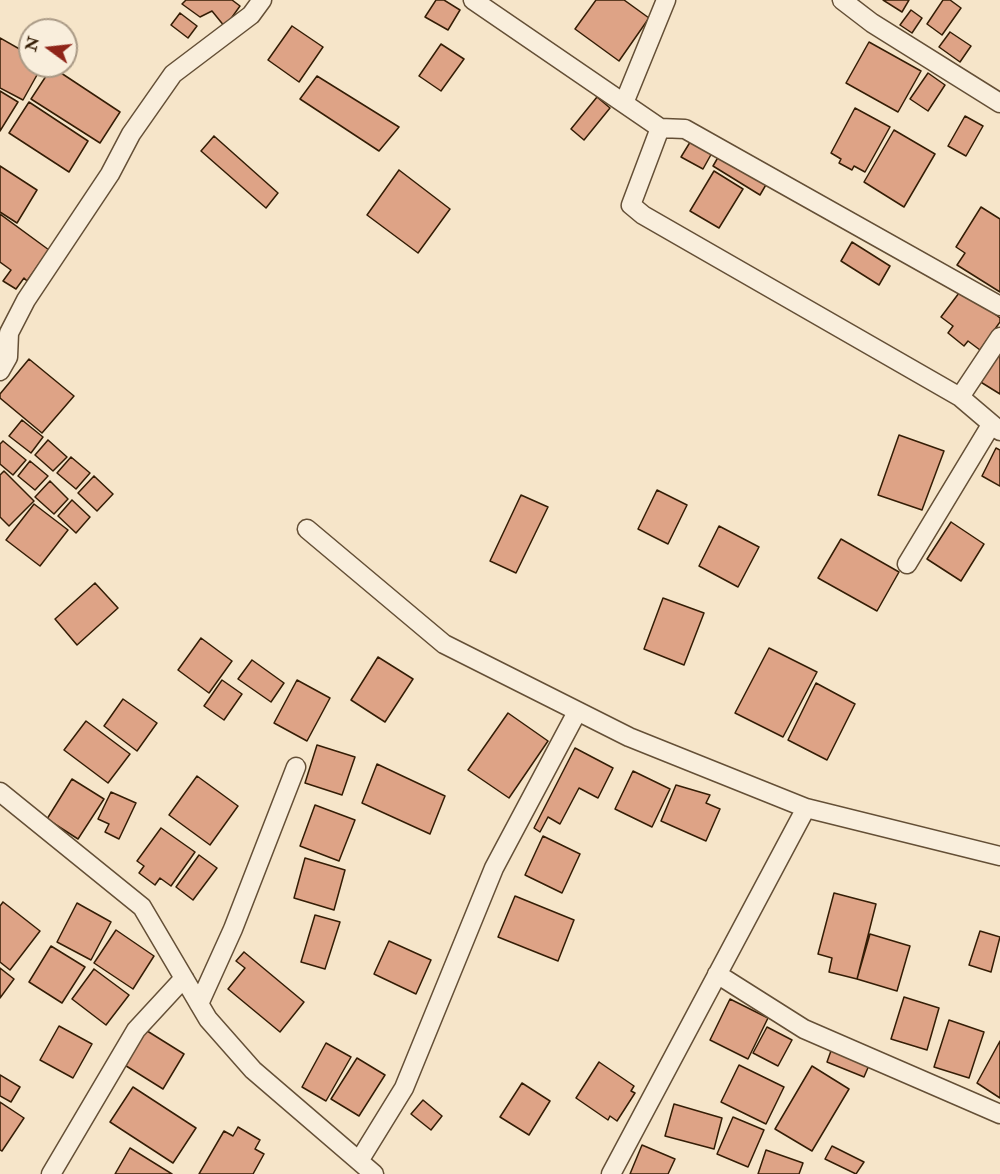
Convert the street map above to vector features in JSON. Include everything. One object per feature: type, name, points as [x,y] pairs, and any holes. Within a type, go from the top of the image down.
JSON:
[{"type":"street","points":[[3,360],[9,333],[26,300],[110,174],[131,135],[173,74],[251,15],[262,0]]},
{"type":"street","points":[[473,0],[660,128],[685,129],[1000,306]]},
{"type":"street","points":[[624,103],[666,0]]},
{"type":"street","points":[[842,0],[872,23],[1000,103]]},
{"type":"street","points":[[660,128],[631,205],[643,215],[960,397],[996,428],[907,564]]},
{"type":"street","points":[[960,397],[1000,337]]},
{"type":"street","points":[[307,529],[444,644],[577,712],[629,736],[806,808],[1000,856]]},
{"type":"street","points":[[359,1161],[404,1088],[494,868],[577,712]]},
{"type":"street","points":[[199,1004],[233,928],[296,768]]},
{"type":"street","points":[[0,792],[142,907],[208,1018],[254,1070],[374,1174]]},
{"type":"street","points":[[611,1174],[806,808]]},
{"type":"street","points":[[717,974],[804,1029],[1000,1114]]},
{"type":"street","points":[[51,1174],[136,1030],[184,978]]},
{"type":"building","points":[[186,0],[232,0],[240,6],[225,27],[212,11],[200,17],[182,4]]},
{"type":"building","points":[[436,0],[444,0],[460,10],[448,30],[425,17]]},
{"type":"building","points":[[596,0],[624,0],[649,18],[619,61],[575,29]]},
{"type":"building","points":[[883,0],[909,0],[902,12]]},
{"type":"building","points":[[943,0],[950,0],[961,8],[942,35],[927,24]]},
{"type":"building","points":[[911,10],[922,18],[912,33],[900,25]]},
{"type":"building","points":[[180,13],[197,26],[188,38],[171,25]]},
{"type":"building","points":[[292,26],[323,47],[299,82],[268,60]]},
{"type":"building","points":[[950,32],[971,46],[960,62],[939,47]]},
{"type":"building","points":[[0,38],[18,48],[18,78],[35,78],[23,100],[0,88]]},
{"type":"building","points":[[869,42],[921,71],[898,112],[846,83]]},
{"type":"building","points":[[441,44],[464,59],[441,91],[419,76]]},
{"type":"building","points":[[928,73],[945,85],[928,111],[910,99]]},
{"type":"building","points":[[317,76],[399,127],[379,151],[300,99]]},
{"type":"building","points":[[45,78],[69,78],[120,112],[100,143],[31,99]]},
{"type":"building","points":[[0,91],[18,102],[0,131]]},
{"type":"building","points":[[597,97],[610,108],[584,140],[571,129]]},
{"type":"building","points":[[29,102],[88,141],[69,172],[9,133]]},
{"type":"building","points":[[855,108],[890,127],[865,172],[854,166],[852,170],[839,163],[841,159],[831,153]]},
{"type":"building","points":[[965,116],[983,126],[966,156],[948,146]]},
{"type":"building","points":[[894,130],[935,154],[904,207],[864,182]]},
{"type":"building","points":[[214,136],[278,193],[266,208],[201,151]]},
{"type":"building","points":[[692,139],[713,151],[703,169],[681,157]]},
{"type":"building","points":[[720,154],[767,183],[760,195],[713,166]]},
{"type":"building","points":[[0,166],[37,190],[17,223],[0,212]]},
{"type":"building","points":[[399,170],[450,209],[418,253],[367,215]]},
{"type":"building","points":[[714,171],[743,189],[719,228],[690,211]]},
{"type":"building","points":[[981,207],[1000,219],[1000,292],[957,265],[965,253],[956,247]]},
{"type":"building","points":[[0,214],[49,250],[27,281],[24,278],[16,289],[3,281],[11,270],[0,262]]},
{"type":"building","points":[[852,242],[890,266],[879,285],[841,261]]},
{"type":"building","points":[[962,289],[1000,318],[1000,322],[980,350],[968,341],[964,346],[948,333],[953,326],[941,317]]},
{"type":"building","points":[[1000,347],[1000,394],[979,381]]},
{"type":"building","points":[[29,359],[74,396],[42,433],[0,398],[0,394]]},
{"type":"building","points":[[22,420],[43,437],[31,453],[9,436]]},
{"type":"building","points":[[899,435],[944,451],[922,510],[878,495]]},
{"type":"building","points":[[48,440],[67,457],[53,471],[35,455]]},
{"type":"building","points":[[3,441],[26,460],[13,475],[0,464],[0,444]]},
{"type":"building","points":[[996,448],[1000,450],[1000,486],[982,476]]},
{"type":"building","points":[[71,457],[90,473],[76,489],[57,473]]},
{"type":"building","points":[[30,461],[48,476],[35,490],[18,476]]},
{"type":"building","points":[[4,471],[34,501],[9,526],[0,517],[0,475]]},
{"type":"building","points":[[94,476],[113,494],[97,511],[78,493]]},
{"type":"building","points":[[50,481],[68,499],[54,514],[35,497]]},
{"type":"building","points":[[657,490],[687,505],[668,544],[638,529]]},
{"type":"building","points":[[521,495],[548,507],[516,573],[490,561]]},
{"type":"building","points":[[72,500],[90,517],[76,533],[58,516]]},
{"type":"building","points":[[34,504],[68,530],[40,566],[6,540]]},
{"type":"building","points":[[951,522],[984,544],[961,581],[927,559]]},
{"type":"building","points":[[719,526],[759,547],[738,587],[699,566]]},
{"type":"building","points":[[841,539],[899,572],[877,611],[818,578]]},
{"type":"building","points":[[95,583],[118,608],[77,645],[55,619]]},
{"type":"building","points":[[663,598],[704,613],[684,665],[644,649]]},
{"type":"building","points":[[201,638],[232,661],[209,693],[178,670]]},
{"type":"building","points":[[769,648],[817,672],[783,737],[735,713]]},
{"type":"building","points":[[378,657],[413,679],[385,722],[351,700]]},
{"type":"building","points":[[252,660],[284,683],[271,702],[238,679]]},
{"type":"building","points":[[222,680],[242,694],[224,720],[204,706]]},
{"type":"building","points":[[297,680],[330,698],[307,741],[274,723]]},
{"type":"building","points":[[816,683],[855,704],[827,760],[788,740]]},
{"type":"building","points":[[123,699],[157,723],[137,751],[104,726]]},
{"type":"building","points":[[508,713],[548,741],[509,798],[468,770]]},
{"type":"building","points":[[86,721],[130,754],[108,783],[64,750]]},
{"type":"building","points":[[317,745],[355,757],[342,795],[305,783]]},
{"type":"building","points":[[575,748],[613,768],[598,798],[579,788],[560,824],[548,817],[540,832],[534,828]]},
{"type":"building","points":[[377,764],[445,796],[430,834],[362,803]]},
{"type":"building","points":[[633,771],[670,789],[652,827],[615,809]]},
{"type":"building","points":[[197,776],[238,806],[210,845],[169,815]]},
{"type":"building","points":[[72,779],[104,799],[78,839],[47,819]]},
{"type":"building","points":[[676,785],[710,795],[706,803],[720,809],[706,841],[661,821]]},
{"type":"building","points":[[111,792],[136,803],[119,839],[105,832],[109,824],[98,819]]},
{"type":"building","points":[[315,805],[355,820],[339,861],[300,846]]},
{"type":"building","points":[[161,828],[195,852],[171,886],[160,878],[155,885],[139,873],[144,866],[137,861]]},
{"type":"building","points":[[543,836],[580,854],[562,893],[525,875]]},
{"type":"building","points":[[199,855],[217,868],[193,900],[176,887]]},
{"type":"building","points":[[305,858],[345,870],[334,910],[294,898]]},
{"type":"building","points":[[834,893],[876,904],[857,979],[829,972],[832,958],[818,954]]},
{"type":"building","points":[[515,896],[574,920],[558,961],[498,937]]},
{"type":"building","points":[[3,902],[40,931],[10,970],[0,962],[0,906]]},
{"type":"building","points":[[77,903],[111,922],[91,960],[57,942]]},
{"type":"building","points":[[315,915],[340,922],[325,969],[301,962]]},
{"type":"building","points":[[116,930],[154,956],[133,989],[94,963]]},
{"type":"building","points":[[980,931],[1000,937],[991,972],[969,965]]},
{"type":"building","points":[[870,934],[910,946],[897,991],[857,979]]},
{"type":"building","points":[[389,941],[431,960],[416,994],[374,974]]},
{"type":"building","points":[[51,946],[85,967],[62,1003],[29,982]]},
{"type":"building","points":[[244,952],[304,1002],[280,1032],[228,989],[245,968],[236,961]]},
{"type":"building","points":[[0,968],[14,979],[0,998]]},
{"type":"building","points":[[94,969],[129,995],[106,1025],[72,999]]},
{"type":"building","points":[[904,997],[939,1008],[927,1050],[891,1039]]},
{"type":"building","points":[[730,999],[768,1018],[748,1059],[710,1040]]},
{"type":"building","points":[[949,1020],[984,1032],[969,1078],[934,1067]]},
{"type":"building","points":[[59,1026],[92,1044],[73,1078],[40,1060]]},
{"type":"building","points":[[767,1027],[792,1040],[778,1066],[753,1053]]},
{"type":"building","points":[[144,1029],[184,1054],[163,1089],[123,1064]]},
{"type":"building","points":[[1000,1041],[1000,1098],[977,1083]]},
{"type":"building","points":[[326,1043],[351,1057],[326,1101],[302,1087]]},
{"type":"building","points":[[832,1048],[870,1063],[864,1077],[827,1062]]},
{"type":"building","points":[[357,1058],[385,1075],[359,1116],[331,1099]]},
{"type":"building","points":[[599,1062],[634,1086],[631,1091],[635,1093],[617,1121],[610,1116],[608,1120],[576,1098]]},
{"type":"building","points":[[739,1065],[784,1087],[766,1124],[721,1102]]},
{"type":"building","points":[[812,1066],[849,1089],[812,1151],[775,1129]]},
{"type":"building","points":[[0,1075],[20,1087],[11,1102],[0,1096]]},
{"type":"building","points":[[522,1083],[550,1101],[529,1135],[500,1117]]},
{"type":"building","points":[[133,1087],[196,1128],[173,1163],[110,1122]]},
{"type":"building","points":[[423,1100],[442,1116],[431,1130],[411,1114]]},
{"type":"building","points":[[0,1102],[24,1118],[2,1151],[0,1150]]},
{"type":"building","points":[[674,1104],[722,1118],[714,1149],[665,1136]]},
{"type":"building","points":[[733,1117],[764,1130],[748,1167],[717,1154]]},
{"type":"building","points":[[238,1127],[260,1140],[255,1149],[264,1154],[253,1174],[199,1174],[224,1131],[233,1136]]},
{"type":"building","points":[[642,1145],[675,1159],[668,1174],[630,1174]]},
{"type":"building","points":[[832,1146],[864,1162],[856,1174],[825,1159]]},
{"type":"building","points":[[130,1148],[172,1174],[115,1174]]},
{"type":"building","points":[[766,1150],[803,1163],[799,1174],[758,1174]]}]
